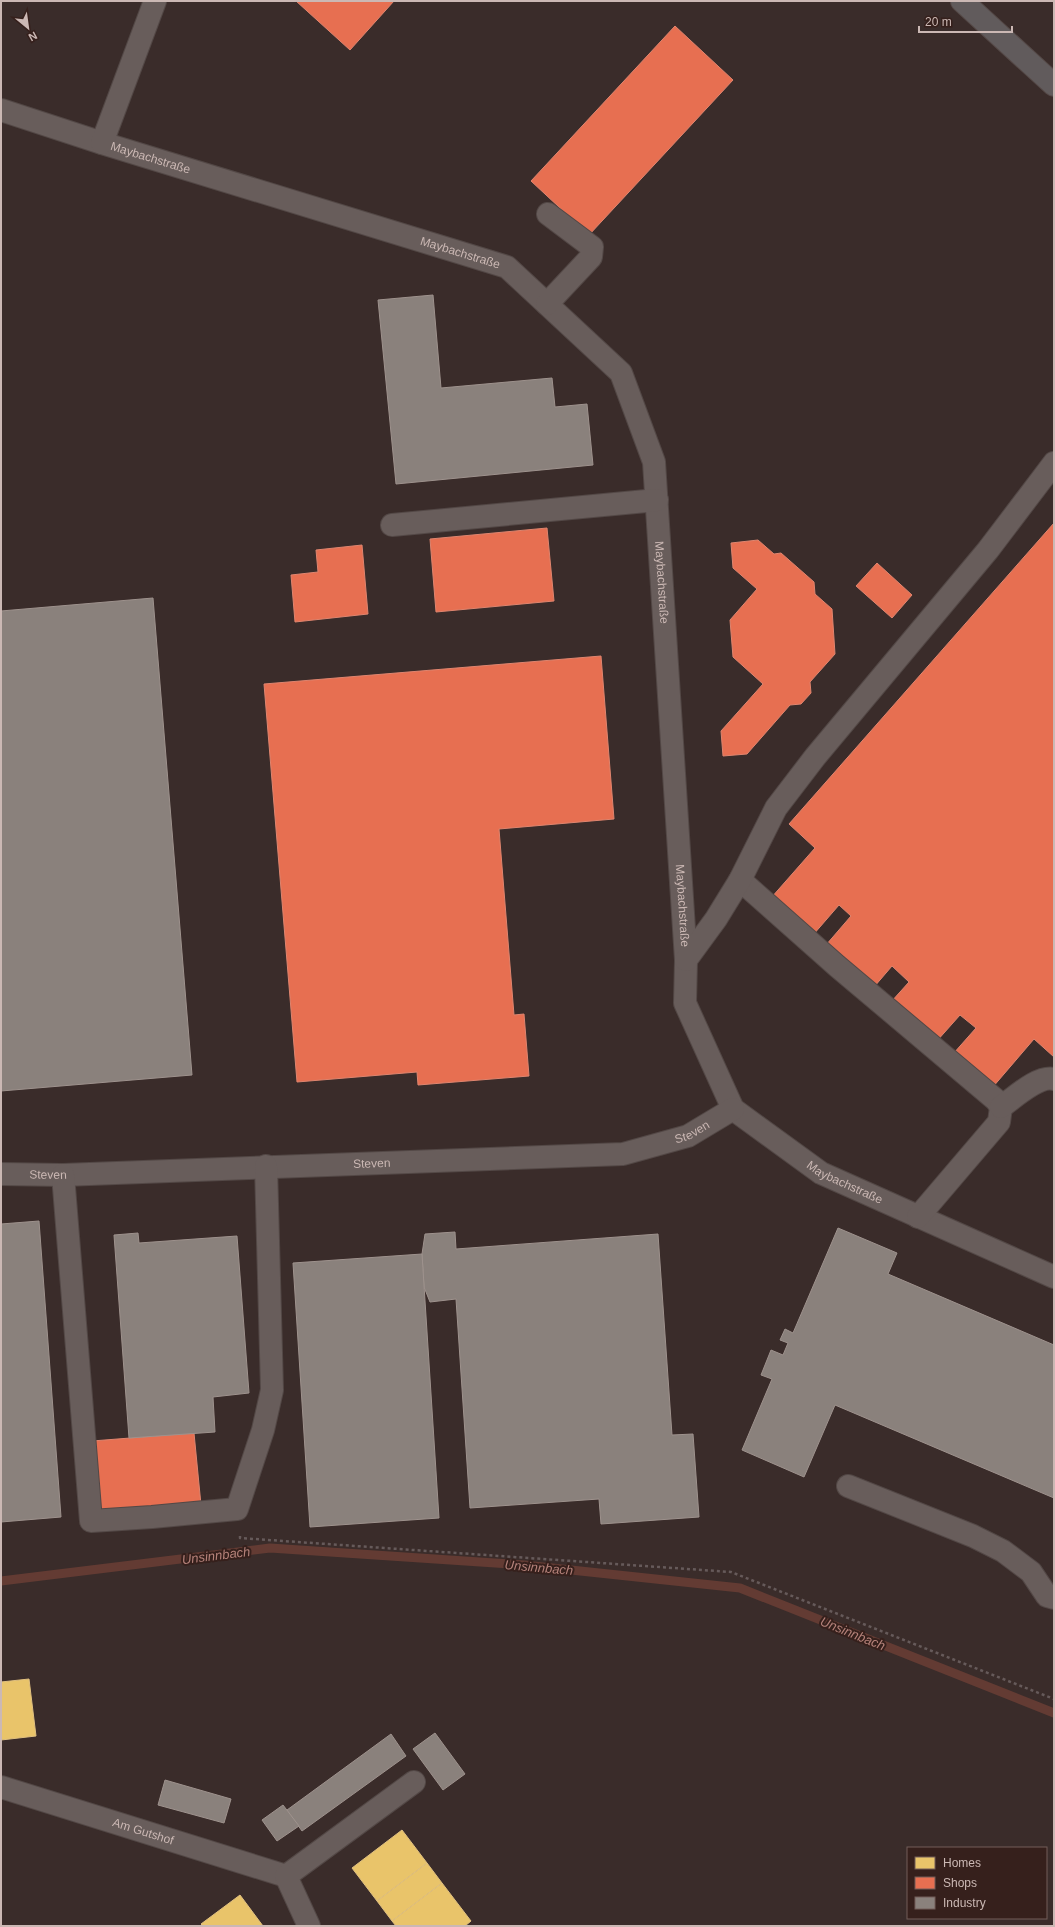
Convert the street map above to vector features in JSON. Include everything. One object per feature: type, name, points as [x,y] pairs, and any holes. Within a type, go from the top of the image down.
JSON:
[{"type":"highway","points":[[962,1],[1054,85]]},
{"type":"street","points":[[102,143],[155,1]]},
{"type":"street","name":"Maybachstraße","points":[[1,110],[102,143],[508,267],[621,372],[654,462],[686,960],[685,1003],[734,1109],[821,1173],[918,1217],[1051,1270]]},
{"type":"street","points":[[547,304],[591,257],[592,247],[548,214]]},
{"type":"street","points":[[686,960],[716,919],[740,880],[776,808],[820,751],[988,550],[1054,463]]},
{"type":"street","points":[[392,525],[656,500]]},
{"type":"street","points":[[740,880],[837,966],[996,1100],[1001,1107],[999,1122],[918,1217]]},
{"type":"street","points":[[1001,1107],[1035,1083],[1050,1078],[1054,1079]]},
{"type":"street","name":"Steven","points":[[1,1174],[64,1175],[266,1166],[623,1154],[688,1136],[734,1109]]},
{"type":"street","points":[[64,1175],[91,1521],[238,1509],[263,1430],[272,1390],[266,1166]]},
{"type":"street","points":[[848,1486],[973,1536],[1003,1551],[1031,1572],[1047,1596],[1054,1598]]},
{"type":"street","points":[[309,1926],[286,1876],[414,1782]]},
{"type":"street","name":"Am Gutshof","points":[[1,1787],[286,1876]]},
{"type":"path","points":[[238,1509],[240,1538],[731,1572],[1054,1699]]},
{"type":"building: Homes","points":[[29,1679],[36,1736],[1,1740],[1,1682]]},
{"type":"building: Homes","points":[[402,1830],[427,1863],[377,1901],[352,1868]]},
{"type":"building: Homes","points":[[427,1863],[442,1883],[392,1921],[377,1901]]},
{"type":"building: Homes","points":[[442,1883],[471,1921],[465,1926],[396,1926],[392,1921]]},
{"type":"building: Homes","points":[[240,1895],[263,1926],[203,1926],[201,1924]]},
{"type":"building: Shops","points":[[296,1],[394,1],[350,50]]},
{"type":"building: Shops","points":[[675,26],[733,80],[589,235],[531,181]]},
{"type":"building: Shops","points":[[1054,523],[1054,1057],[1034,1039],[992,1088],[953,1054],[976,1028],[960,1015],[936,1042],[891,1002],[909,982],[892,966],[874,987],[826,945],[851,916],[839,905],[813,935],[771,898],[815,848],[789,824]]},
{"type":"building: Shops","points":[[547,528],[554,601],[436,612],[430,539]]},
{"type":"building: Shops","points":[[758,540],[774,554],[781,553],[814,582],[815,594],[832,609],[835,654],[810,682],[811,693],[801,704],[790,705],[747,754],[723,756],[721,731],[763,684],[733,657],[730,620],[757,589],[733,568],[731,543]]},
{"type":"building: Shops","points":[[362,545],[368,614],[295,622],[291,575],[318,572],[316,550]]},
{"type":"building: Shops","points":[[877,563],[912,595],[892,618],[856,586]]},
{"type":"building: Shops","points":[[601,656],[614,819],[499,829],[514,1015],[524,1014],[529,1076],[418,1085],[417,1072],[297,1082],[264,684]]},
{"type":"building: Shops","points":[[194,1433],[201,1505],[99,1514],[92,1441]]},
{"type":"building: Industry","points":[[433,295],[441,388],[552,378],[555,407],[587,404],[593,465],[396,484],[378,300]]},
{"type":"building: Industry","points":[[153,598],[192,1075],[1,1091],[1,611]]},
{"type":"building: Industry","points":[[39,1221],[61,1517],[1,1522],[1,1224]]},
{"type":"building: Industry","points":[[838,1228],[897,1253],[888,1274],[1054,1345],[1054,1498],[835,1405],[804,1477],[742,1450],[772,1379],[761,1375],[771,1350],[783,1355],[788,1343],[780,1340],[785,1329],[793,1333]]},
{"type":"building: Industry","points":[[455,1232],[456,1249],[658,1234],[672,1435],[693,1434],[699,1517],[601,1524],[599,1499],[470,1508],[456,1299],[430,1302],[424,1287],[422,1254],[425,1234]]},
{"type":"building: Industry","points":[[138,1233],[139,1243],[237,1236],[249,1393],[213,1397],[215,1432],[129,1438],[114,1235]]},
{"type":"building: Industry","points":[[422,1254],[439,1518],[310,1527],[293,1263]]},
{"type":"building: Industry","points":[[435,1733],[465,1774],[443,1790],[413,1749]]},
{"type":"building: Industry","points":[[391,1734],[406,1756],[302,1831],[287,1810]]},
{"type":"building: Industry","points":[[165,1780],[231,1799],[224,1823],[158,1805]]},
{"type":"building: Industry","points":[[283,1805],[299,1826],[277,1841],[262,1820]]},
{"type":"waterway","name":"Unsinnbach","points":[[1,1581],[270,1548],[524,1565],[740,1588],[1054,1713]]}]
